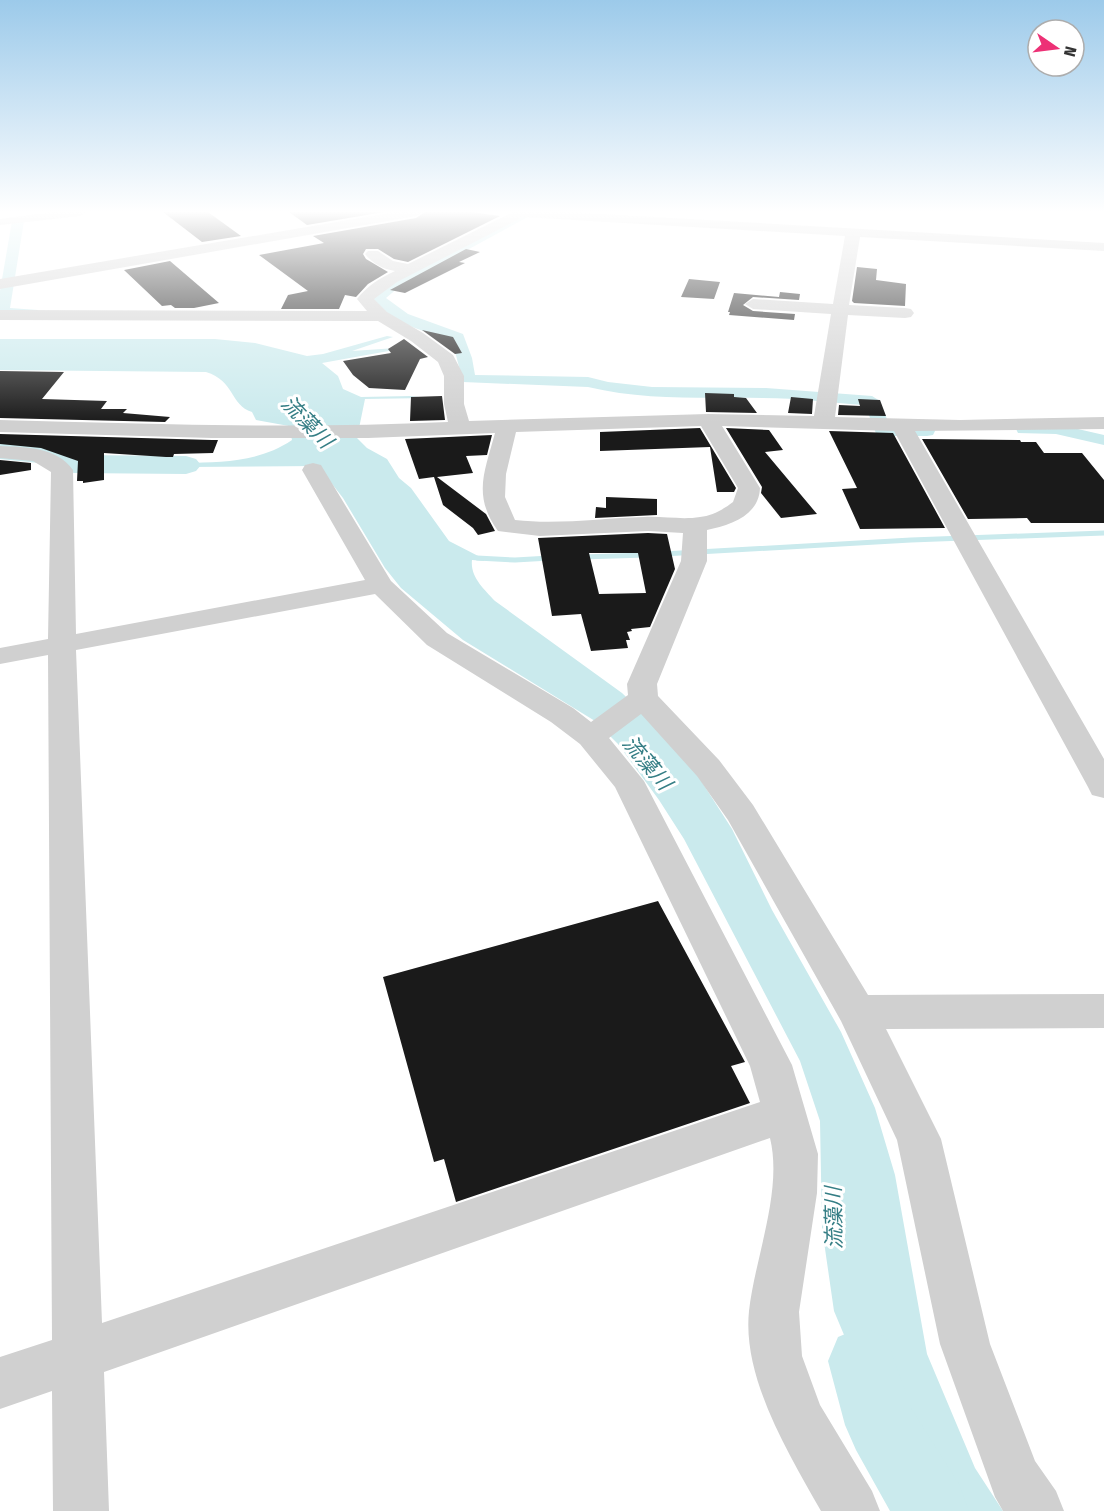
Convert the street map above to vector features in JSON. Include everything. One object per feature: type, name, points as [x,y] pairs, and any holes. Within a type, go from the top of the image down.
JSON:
[{"type":"street","points":[[386,283],[365,299],[381,316],[417,337],[446,359],[454,376],[454,404],[460,429]]},
{"type":"street","points":[[825,406],[845,283]]},
{"type":"street","points":[[753,304],[904,313]]},
{"type":"street","points":[[0,315],[381,316]]},
{"type":"street","points":[[5,440],[279,432],[368,432],[507,425],[708,420],[825,406],[848,422],[898,424],[1104,423]]},
{"type":"street","points":[[595,735],[640,700],[642,684],[695,544],[725,517],[743,506],[750,496],[749,488],[708,420]]},
{"type":"street","points":[[898,424],[967,540],[1104,787]]},
{"type":"street","points":[[507,425],[495,474],[493,497],[506,526],[526,530],[610,525],[695,544]]},
{"type":"street","points":[[5,440],[58,464],[62,470],[62,645],[81,1511]]},
{"type":"street","points":[[313,470],[381,585],[437,639],[595,735],[628,781],[656,833],[771,1065],[785,1113],[796,1154],[794,1193],[774,1312],[776,1356],[800,1421],[852,1511]]},
{"type":"street","points":[[0,656],[381,585]]},
{"type":"street","points":[[640,700],[708,768],[741,813],[857,1012],[919,1139],[965,1344],[1014,1478],[1036,1511]]},
{"type":"street","points":[[857,1012],[1104,1011]]},
{"type":"street","points":[[0,1383],[785,1113]]},
{"type":"water","points":[[387,336],[393,337],[352,351],[411,347],[322,363],[338,376],[343,389],[361,397],[426,398],[365,399],[357,438],[367,448],[387,459],[399,478],[411,488],[449,541],[484,559],[484,561],[472,560],[473,572],[495,601],[622,693],[682,751],[732,829],[772,910],[841,1032],[875,1108],[895,1175],[927,1354],[975,1468],[1003,1511],[919,1511],[917,1509],[834,1311],[822,1228],[820,1121],[800,1061],[684,839],[618,744],[595,721],[463,640],[401,588],[385,568],[343,498],[318,466],[187,467],[185,463],[254,457],[292,440],[289,426],[256,420],[252,412],[245,409],[222,381],[215,376],[206,372],[0,370],[0,339],[215,339],[255,343],[307,356],[323,354]]},
{"type":"building","points":[[137,283],[195,283],[219,303],[194,308],[162,306]]},
{"type":"building","points":[[296,283],[370,283],[356,297],[345,295],[339,309],[281,309],[288,295],[308,291]]},
{"type":"building","points":[[404,283],[426,283],[405,293],[390,290]]},
{"type":"building","points":[[687,283],[720,283],[714,299],[681,297]]},
{"type":"building","points":[[855,283],[906,284],[905,306],[854,303],[852,301]]},
{"type":"building","points":[[780,292],[800,294],[799,300],[753,297],[743,305],[753,311],[795,314],[794,320],[729,315],[734,293],[779,297]]},
{"type":"building","points":[[422,330],[453,337],[462,353],[455,354]]},
{"type":"building","points":[[404,339],[428,357],[420,359],[405,390],[369,388],[353,375],[343,361],[391,353],[388,349]]},
{"type":"building","points":[[0,371],[64,372],[42,399],[107,401],[101,409],[127,409],[123,413],[170,417],[165,422],[0,418]]},
{"type":"building","points":[[705,393],[734,394],[734,397],[746,398],[757,413],[706,412]]},
{"type":"building","points":[[442,396],[445,420],[410,421],[411,397]]},
{"type":"building","points":[[791,397],[813,399],[812,414],[788,413]]},
{"type":"building","points":[[858,399],[880,400],[886,416],[838,415],[839,405],[860,406]]},
{"type":"building","points":[[700,428],[736,488],[734,492],[717,492],[710,447],[600,451],[600,432]]},
{"type":"building","points":[[726,428],[769,430],[783,450],[765,452],[817,514],[781,518],[761,493],[762,487]]},
{"type":"building","points":[[829,431],[893,433],[945,528],[860,529],[842,489],[857,488]]},
{"type":"building","points":[[0,434],[218,440],[213,453],[174,454],[173,457],[166,457],[104,453],[104,480],[83,483],[83,481],[77,481],[78,461],[41,448],[0,444]]},
{"type":"building","points":[[492,435],[487,455],[466,456],[473,473],[437,477],[486,514],[495,531],[478,535],[473,528],[443,505],[434,477],[419,479],[405,439]]},
{"type":"building","points":[[922,439],[1020,440],[1021,442],[1036,442],[1044,453],[1082,453],[1104,480],[1104,523],[1031,523],[1027,518],[968,519]]},
{"type":"building","points":[[0,460],[31,463],[31,470],[0,475]]},
{"type":"building","points":[[606,497],[657,499],[657,515],[595,518],[596,507],[606,508]]},
{"type":"building","points":[[667,534],[675,569],[650,627],[631,629],[632,631],[627,632],[630,640],[626,640],[628,648],[591,651],[581,614],[552,616],[538,538]],"holes":[[[589,553],[638,553],[646,593],[599,594]]]},
{"type":"building","points":[[658,901],[745,1062],[731,1066],[750,1103],[456,1202],[444,1159],[434,1162],[383,977]]},
{"type":"waterway","points":[[397,283],[379,297],[385,305],[403,317],[458,337],[465,358],[468,379],[588,382],[608,387],[652,392],[792,394],[872,401],[883,432],[927,431]]},
{"type":"waterway","points":[[8,284],[2,312],[33,313]]},
{"type":"waterway","points":[[1024,429],[1056,429],[1104,440]]},
{"type":"waterway","points":[[0,450],[40,455],[74,464],[186,465]]},
{"type":"waterway","points":[[663,554],[911,540],[1104,533]]},
{"type":"waterway","points":[[582,557],[646,555]]},
{"type":"waterway","points":[[477,558],[515,560],[550,558]]},
{"type":"waterway","name":"流藻川","points":[[862,1361],[881,1425],[932,1511]]}]
